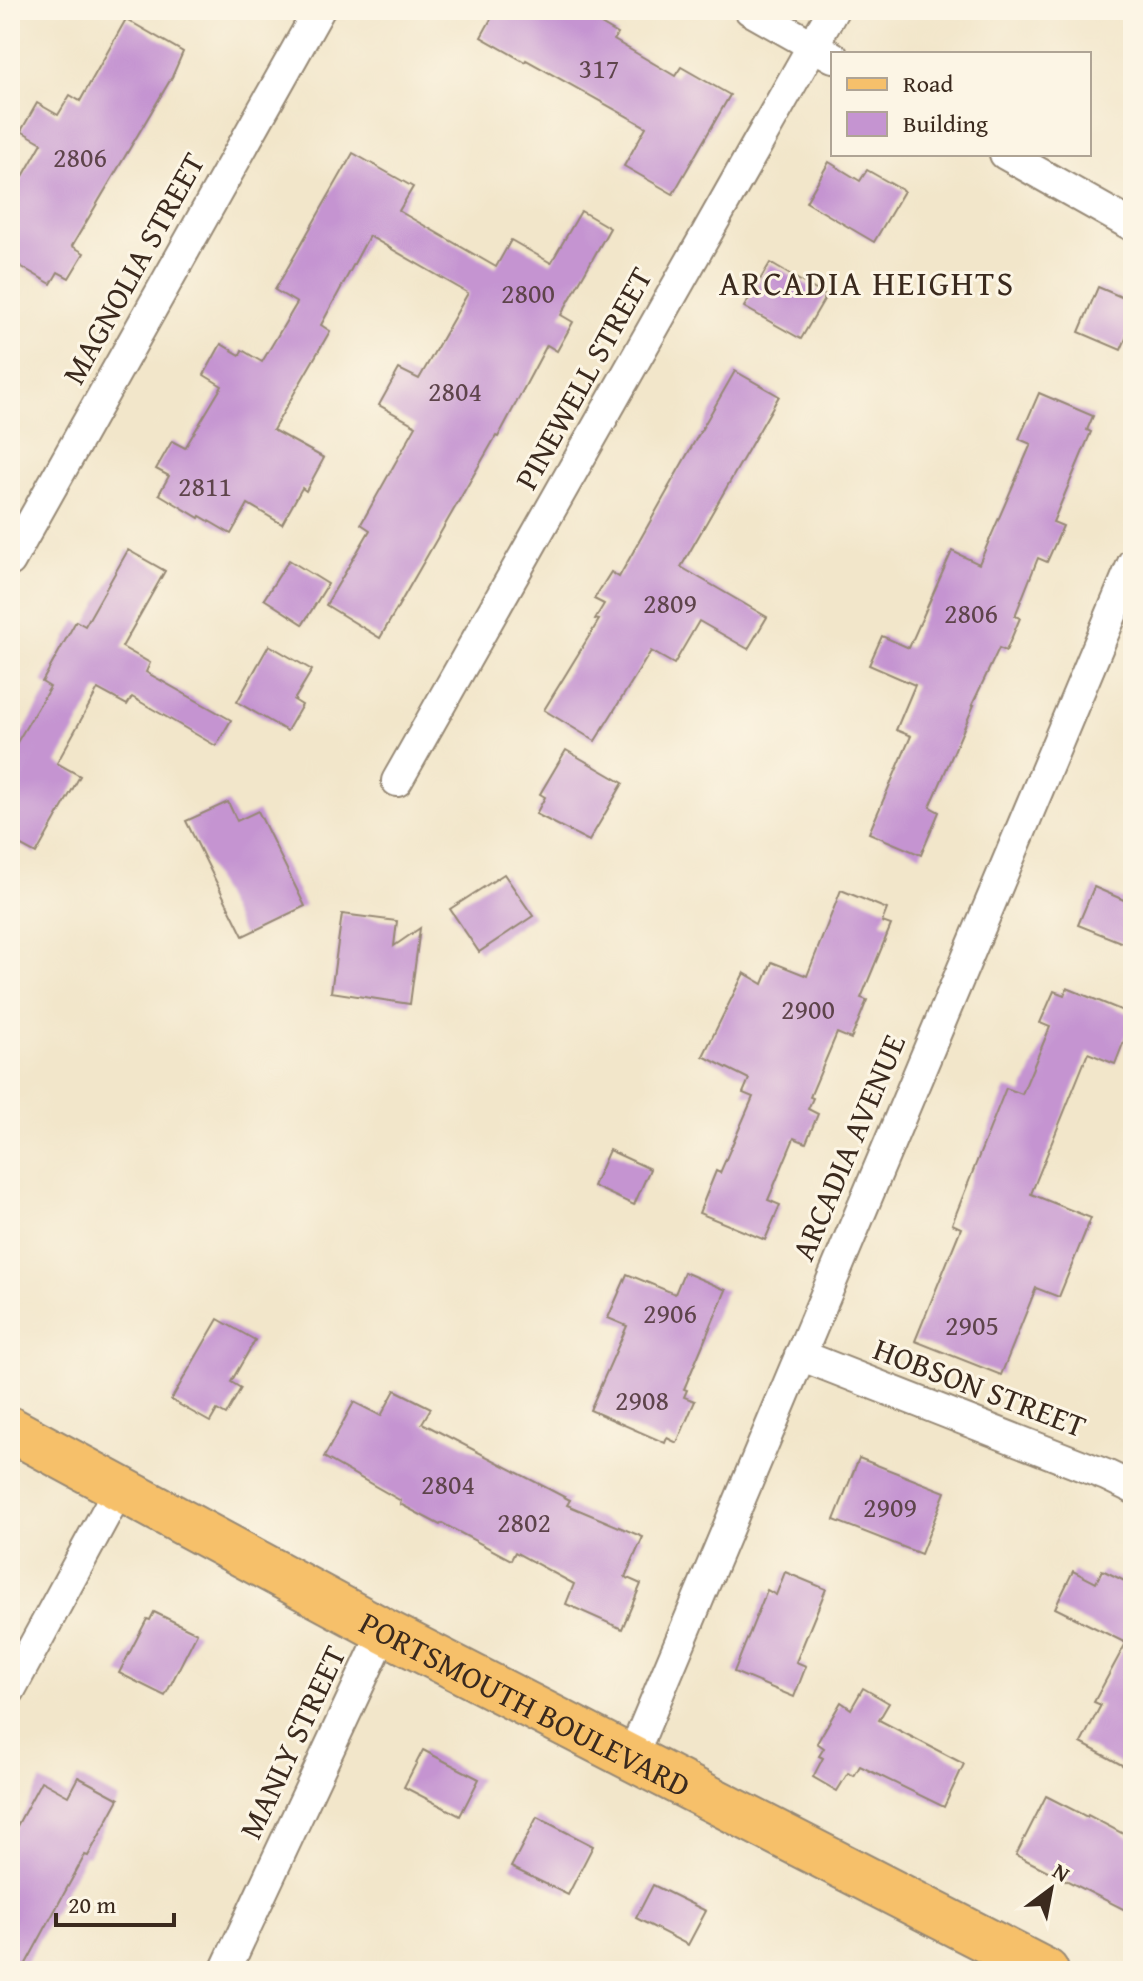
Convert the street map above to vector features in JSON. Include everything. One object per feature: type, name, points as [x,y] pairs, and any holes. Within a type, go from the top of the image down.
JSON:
[{"type":"main road","name":"PORTSMOUTH BOULEVARD","points":[[10,1429],[384,1631],[1046,1971]]},
{"type":"street","name":"MAGNOLIA STREET","points":[[10,561],[319,10]]},
{"type":"street","points":[[750,10],[823,51]]},
{"type":"street","name":"PINEWELL STREET","points":[[397,781],[823,51],[833,10]]},
{"type":"street","points":[[1009,156],[1133,226]]},
{"type":"street","name":"ARCADIA AVENUE","points":[[631,1759],[1133,563]]},
{"type":"street","name":"HOBSON STREET","points":[[800,1355],[1133,1488]]},
{"type":"street","points":[[10,1690],[119,1489]]},
{"type":"street","name":"MANLY STREET","points":[[225,1971],[384,1631]]},
{"type":"building","points":[[496,10],[577,10],[618,34],[614,40],[675,76],[681,67],[730,95],[673,194],[624,166],[646,127],[481,37]]},
{"type":"building","points":[[126,19],[183,52],[172,77],[72,246],[84,253],[69,278],[58,272],[51,284],[10,260],[10,199],[42,143],[21,131],[37,103],[58,115],[70,95],[80,101]]},
{"type":"building","points":[[353,153],[413,187],[399,211],[496,267],[511,240],[551,263],[581,211],[610,228],[561,315],[573,322],[557,351],[547,345],[498,437],[380,638],[326,605],[370,530],[361,524],[416,426],[379,405],[399,369],[419,379],[468,293],[369,236],[321,325],[330,331],[273,430],[324,458],[306,491],[302,488],[282,524],[248,504],[231,534],[159,494],[169,476],[156,469],[172,441],[185,448],[222,386],[204,375],[221,344],[240,355],[242,350],[262,362],[297,303],[275,290]]},
{"type":"building","points":[[829,162],[860,181],[867,170],[904,191],[874,242],[806,202]]},
{"type":"building","points":[[770,263],[826,296],[801,339],[744,307]]},
{"type":"building","points":[[1098,287],[1133,302],[1133,322],[1121,350],[1079,332]]},
{"type":"building","points":[[735,371],[779,396],[681,567],[767,617],[748,649],[699,621],[674,664],[651,651],[595,741],[544,710],[599,620],[595,619],[604,604],[594,599],[611,572],[619,577]]},
{"type":"building","points":[[1039,393],[1093,416],[1087,430],[1091,432],[1053,522],[1063,526],[1047,562],[1038,558],[1015,616],[1020,618],[1006,651],[999,648],[930,807],[939,812],[921,855],[869,833],[911,736],[896,730],[915,685],[869,665],[882,636],[909,648],[952,551],[979,564],[1031,444],[1019,439]]},
{"type":"building","points":[[128,550],[165,571],[122,647],[150,663],[146,672],[231,720],[216,746],[132,697],[127,705],[98,689],[57,763],[80,776],[36,854],[10,840],[10,754],[50,687],[42,682],[76,621],[85,626]]},
{"type":"building","points":[[289,560],[328,584],[303,624],[264,599]]},
{"type":"building","points":[[269,645],[312,670],[294,700],[302,705],[287,731],[237,702]]},
{"type":"building","points":[[566,750],[623,783],[589,841],[536,814],[545,797],[540,794]]},
{"type":"building","points":[[228,802],[237,821],[258,811],[305,906],[243,936],[186,821]]},
{"type":"building","points":[[504,874],[533,916],[479,952],[450,909]]},
{"type":"building","points":[[1094,887],[1133,904],[1133,947],[1078,925]]},
{"type":"building","points":[[841,890],[887,909],[882,922],[891,925],[861,998],[867,1000],[851,1039],[837,1033],[810,1097],[813,1098],[808,1109],[818,1114],[806,1143],[794,1138],[768,1200],[780,1205],[765,1240],[699,1213],[753,1097],[743,1093],[749,1079],[703,1056],[744,973],[763,984],[772,962],[807,976]]},
{"type":"building","points":[[342,914],[397,921],[394,946],[420,928],[410,1004],[331,992]]},
{"type":"building","points":[[1067,988],[1133,1015],[1133,1018],[1115,1064],[1088,1053],[1031,1194],[1091,1218],[1059,1297],[1036,1288],[1001,1375],[915,1341],[961,1228],[952,1224],[1006,1088],[1022,1094],[1050,1027],[1040,1023],[1054,991],[1064,995]]},
{"type":"building","points":[[609,1150],[650,1169],[634,1205],[593,1186]]},
{"type":"building","points":[[684,1272],[726,1290],[684,1389],[687,1390],[684,1397],[695,1401],[677,1443],[667,1438],[665,1443],[590,1410],[627,1326],[608,1318],[627,1274],[675,1294]]},
{"type":"building","points":[[218,1319],[255,1340],[231,1382],[241,1388],[226,1415],[217,1410],[210,1422],[171,1400]]},
{"type":"building","points":[[395,1390],[431,1408],[422,1423],[570,1500],[567,1505],[643,1537],[625,1577],[641,1584],[622,1629],[566,1604],[574,1584],[515,1552],[511,1560],[442,1523],[440,1525],[324,1457],[354,1402],[381,1416]]},
{"type":"building","points":[[859,1458],[945,1492],[921,1554],[834,1520]]},
{"type":"building","points":[[1102,1570],[1133,1585],[1133,1771],[1081,1743],[1101,1705],[1094,1702],[1126,1643],[1055,1608],[1073,1571],[1096,1583]]},
{"type":"building","points":[[785,1572],[826,1589],[796,1662],[806,1666],[794,1697],[734,1672],[767,1590],[776,1595]]},
{"type":"building","points":[[154,1612],[197,1633],[165,1696],[119,1673],[147,1619],[150,1620]]},
{"type":"building","points":[[863,1688],[889,1703],[879,1720],[964,1764],[944,1807],[860,1766],[854,1776],[848,1773],[837,1791],[813,1777],[823,1758],[819,1756],[824,1748],[817,1743],[841,1702],[851,1709]]},
{"type":"building","points":[[423,1750],[479,1779],[460,1816],[404,1787]]},
{"type":"building","points":[[78,1777],[119,1799],[22,1971],[10,1971],[10,1839],[41,1781],[68,1796]]},
{"type":"building","points":[[1046,1796],[1133,1839],[1133,1914],[1016,1855]]},
{"type":"building","points":[[537,1817],[593,1846],[568,1895],[511,1867]]},
{"type":"building","points":[[653,1885],[706,1911],[688,1945],[636,1918]]},
{"type":"district","name":"ARCADIA HEIGHTS","points":[[867,282]]}]
